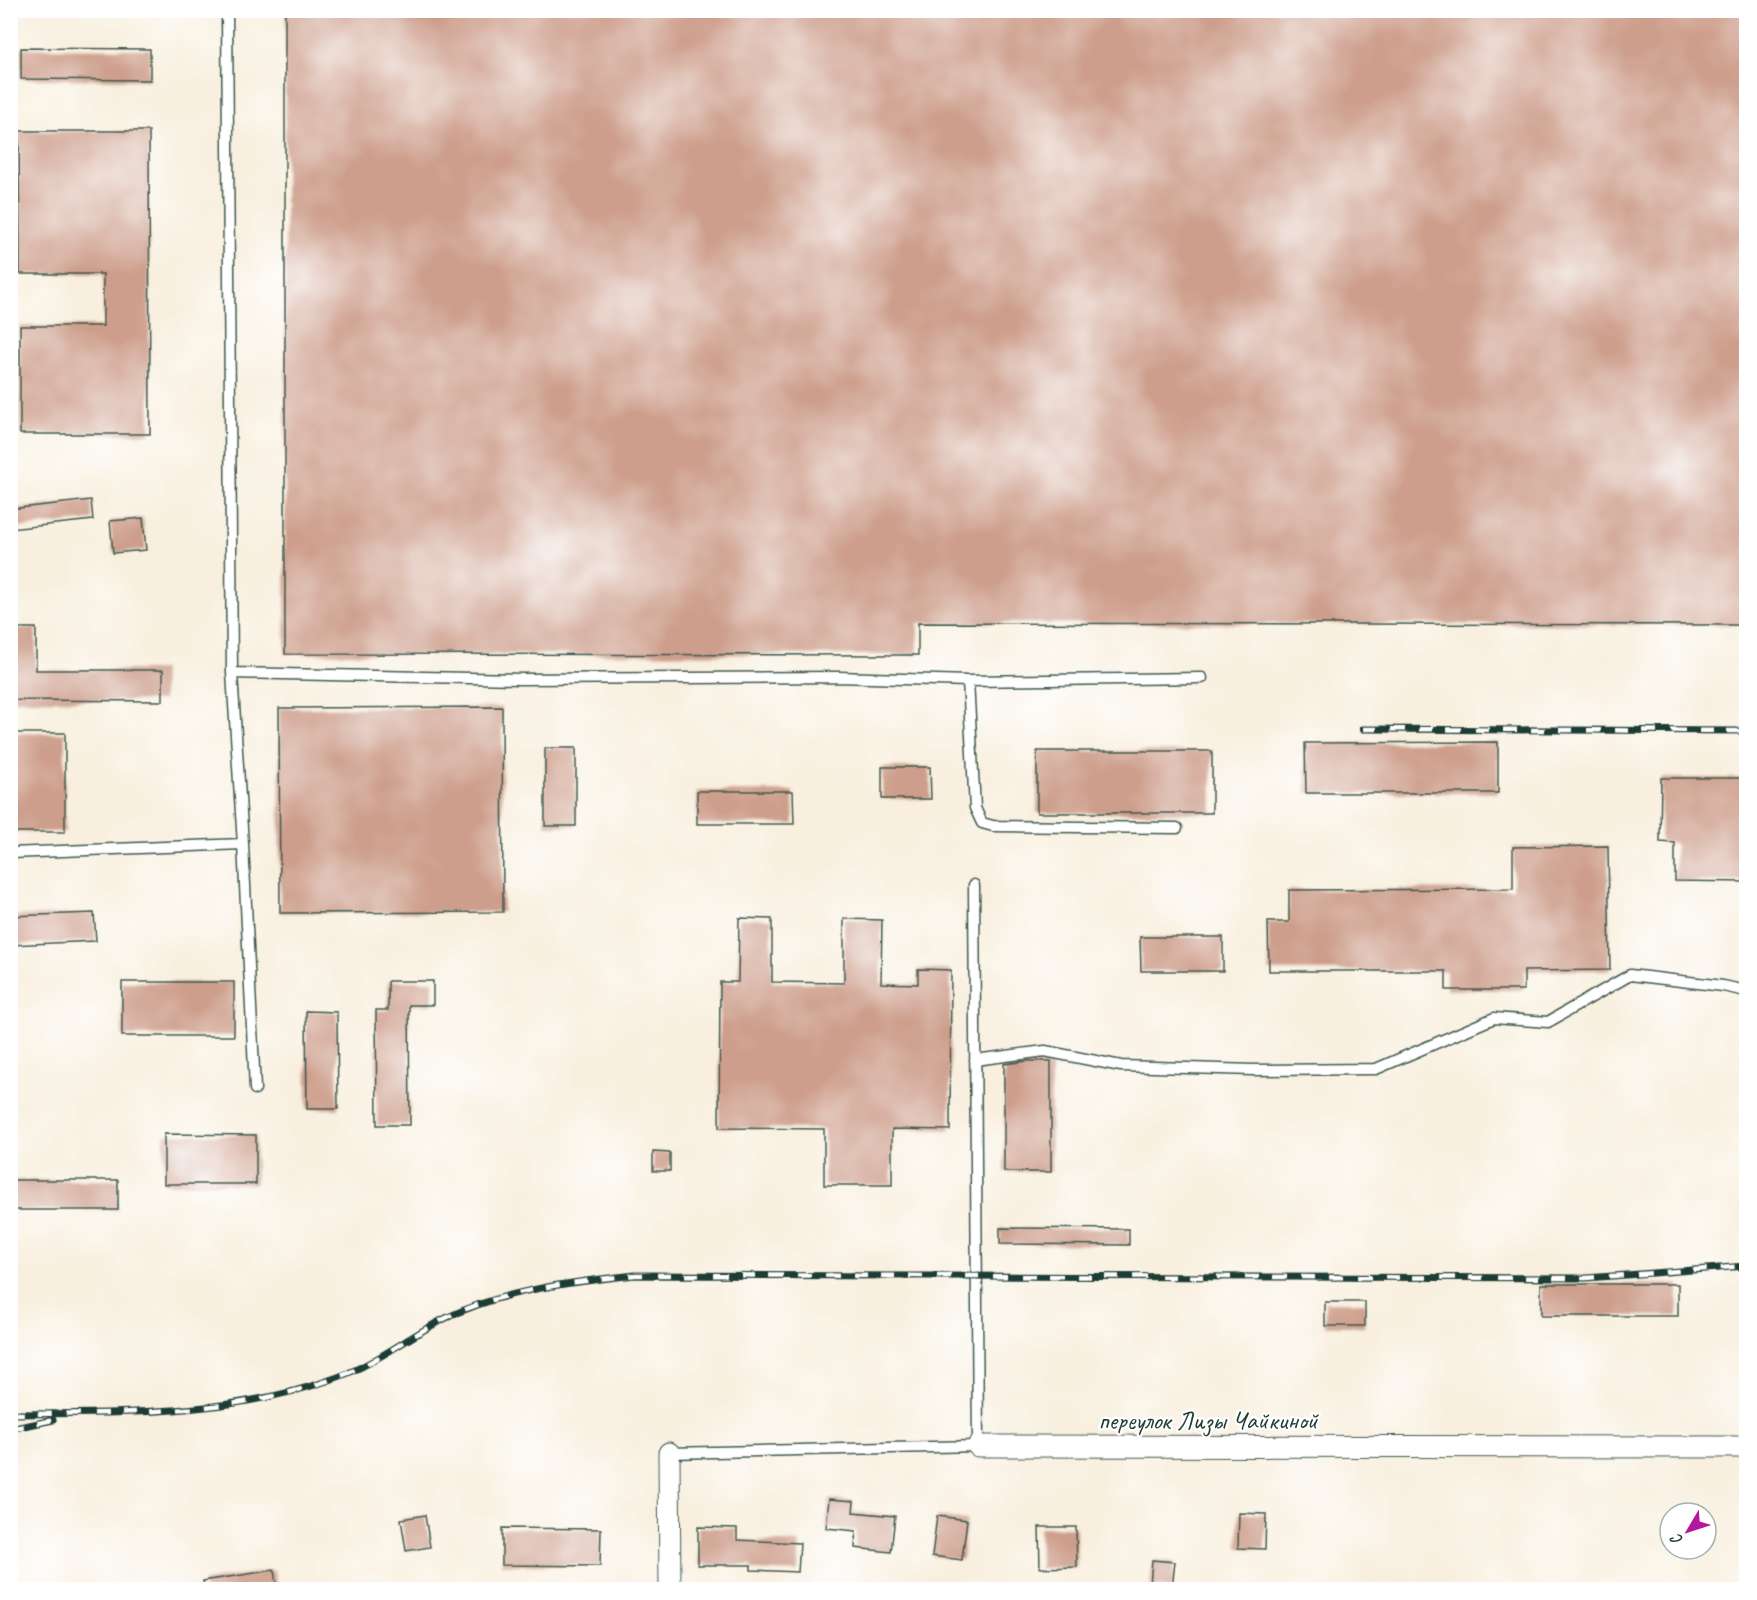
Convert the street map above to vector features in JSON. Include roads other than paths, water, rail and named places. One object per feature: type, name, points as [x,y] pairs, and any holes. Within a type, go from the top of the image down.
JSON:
[{"type":"street","name":"переулок Лизы Чайкиной","points":[[978,1446],[1746,1447]]},
{"type":"street","points":[[669,1453],[670,1590]]},
{"type":"lane","points":[[227,10],[232,673],[255,1089]]},
{"type":"lane","points":[[232,673],[520,679],[838,677],[968,681],[1202,678]]},
{"type":"lane","points":[[968,681],[975,808],[982,823],[993,826],[1178,828]]},
{"type":"lane","points":[[10,854],[243,844]]},
{"type":"lane","points":[[974,885],[978,1446]]},
{"type":"lane","points":[[975,1060],[1045,1051],[1121,1066],[1253,1070],[1376,1069],[1494,1018],[1548,1022],[1630,975],[1723,986],[1746,991]]},
{"type":"lane","name":"переулок Лизы Чайкиной","points":[[669,1453],[978,1446]]},
{"type":"railway","points":[[1363,729],[1746,731]]},
{"type":"railway","points":[[10,1414],[176,1410],[259,1399],[299,1390],[338,1377],[380,1357],[446,1318],[491,1300],[563,1284],[635,1275],[1586,1278],[1746,1266]]},
{"type":"railway","points":[[10,1429],[53,1420]]}]
